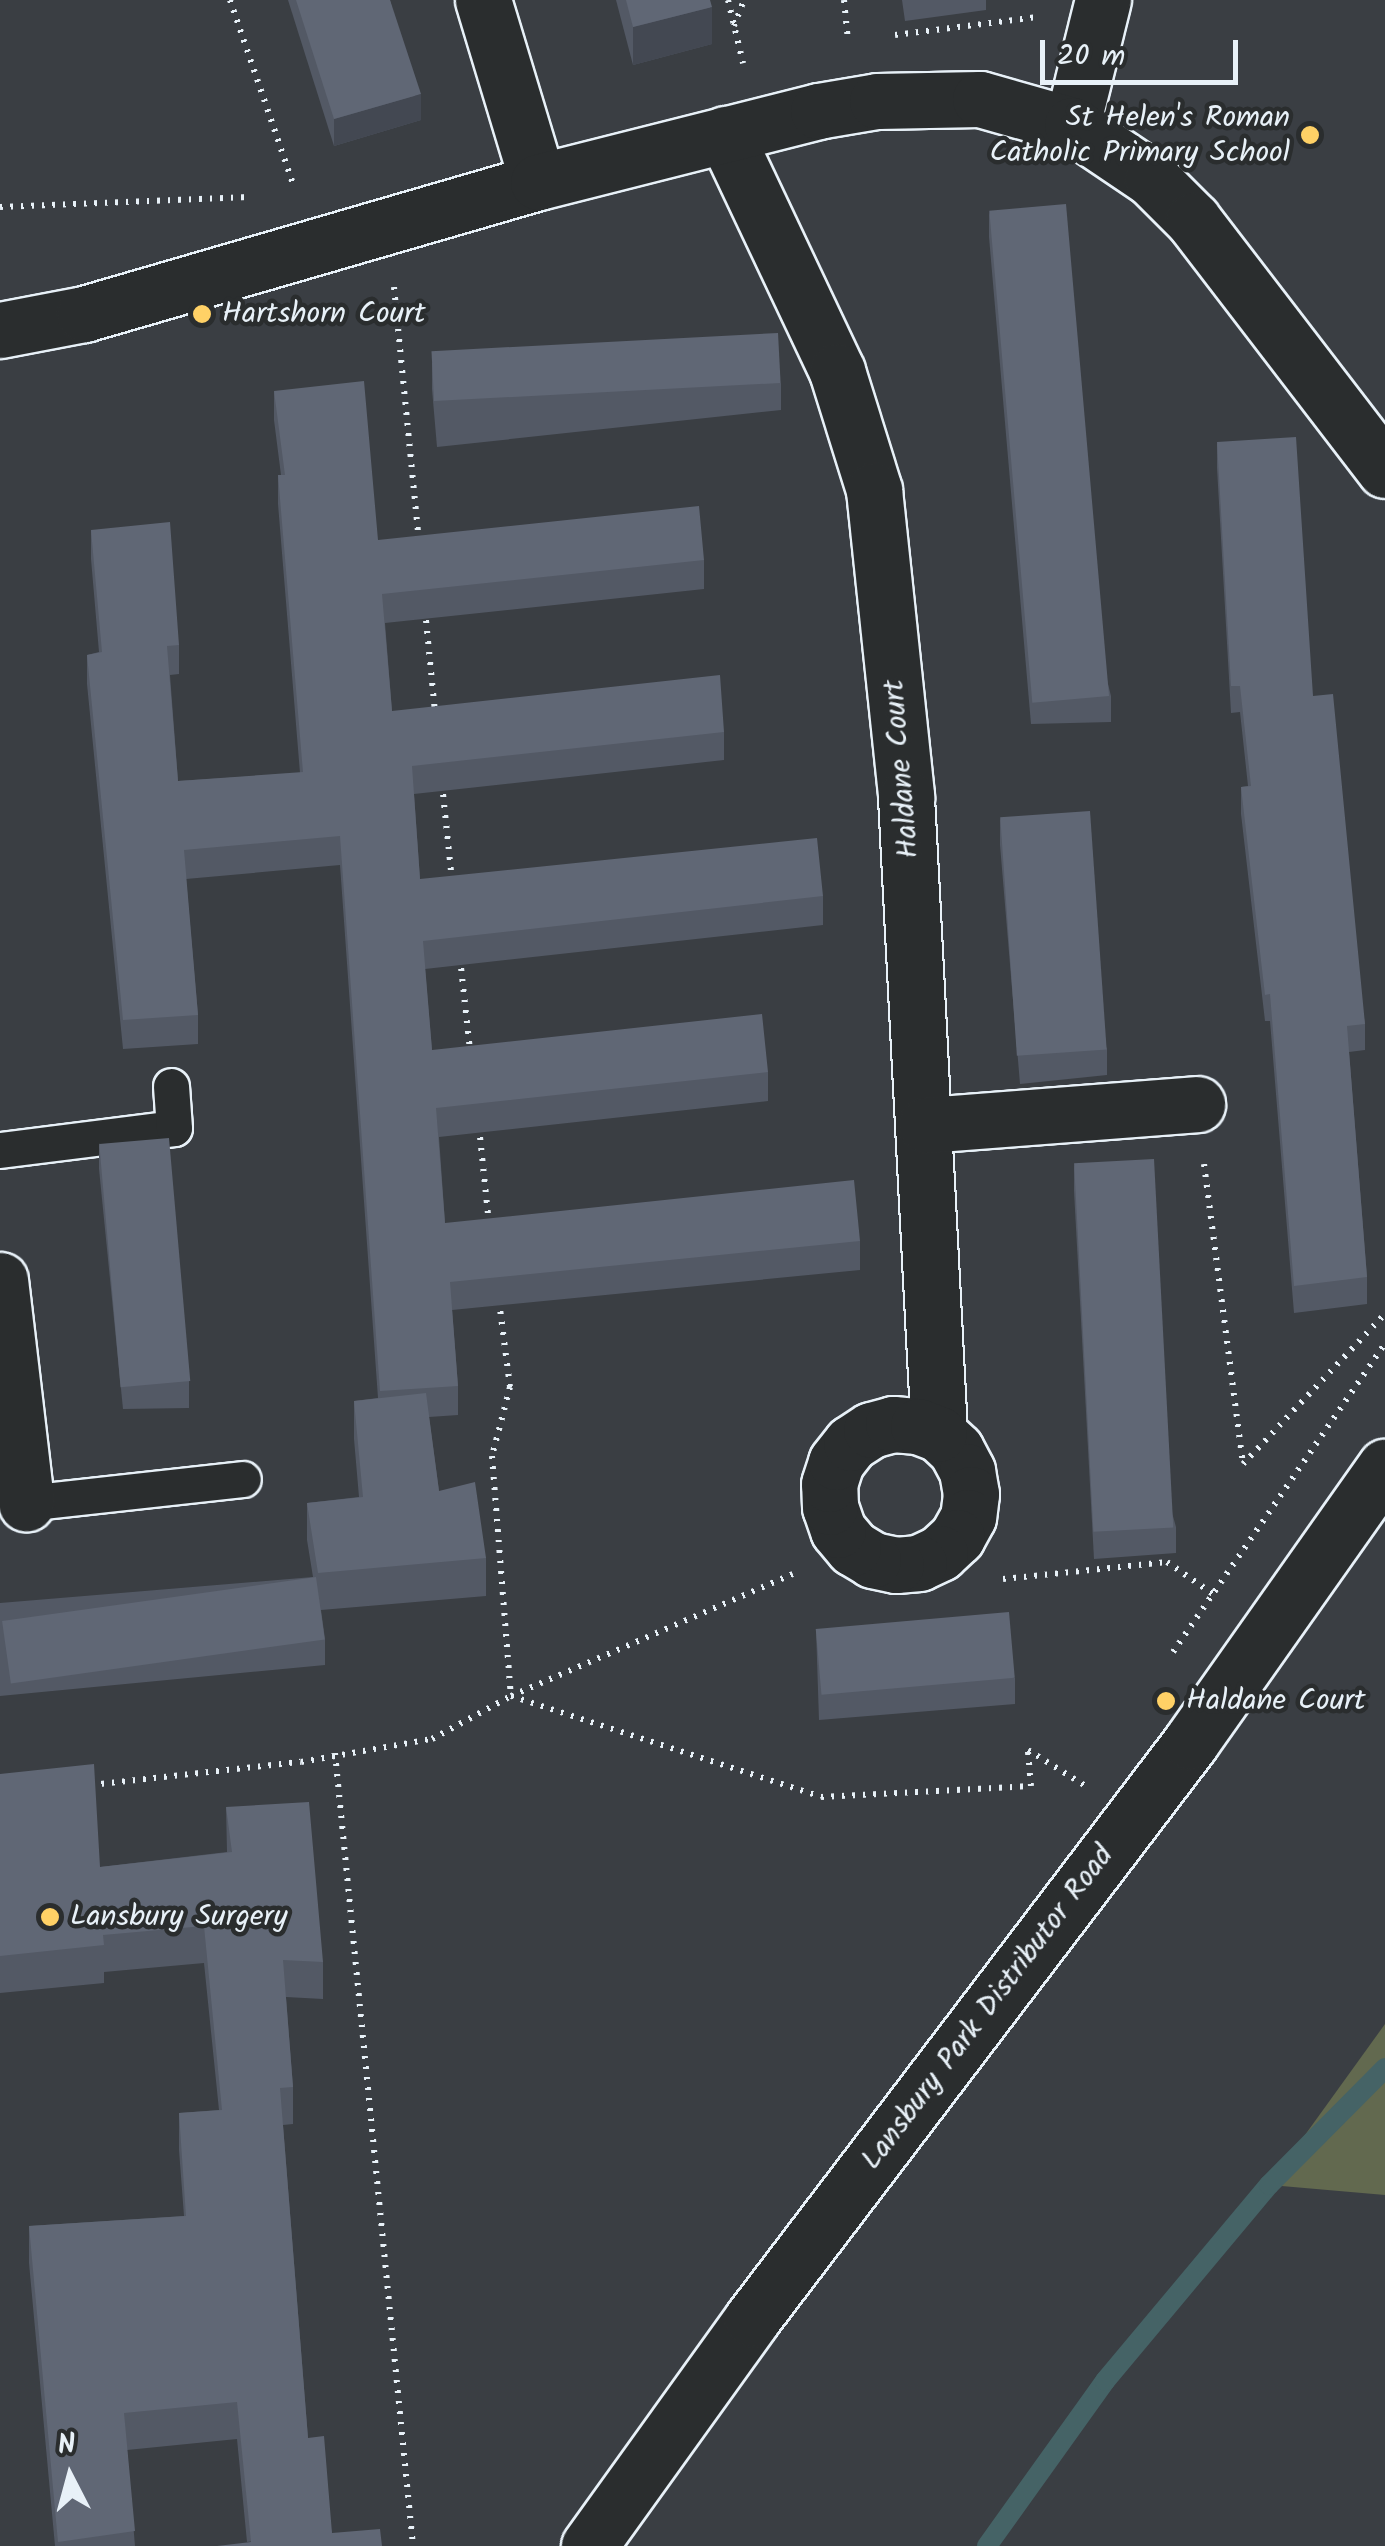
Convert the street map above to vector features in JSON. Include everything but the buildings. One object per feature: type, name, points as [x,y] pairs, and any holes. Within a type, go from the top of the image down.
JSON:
[{"type":"street","points":[[483,0],[538,182]]},
{"type":"street","points":[[1072,125],[1103,0]]},
{"type":"street","points":[[0,330],[84,314],[538,182],[725,134],[838,108],[929,97],[980,98],[1072,125],[1152,180],[1193,220],[1385,470]]},
{"type":"street","name":"Haldane Court","points":[[725,134],[838,371],[874,490],[906,798],[926,1125],[939,1434]]},
{"type":"street","points":[[926,1125],[1196,1104]]},
{"type":"street","points":[[0,1280],[26,1503]]},
{"type":"street","points":[[894,1424],[918,1426],[939,1434],[956,1450],[968,1471],[970,1506],[956,1537],[940,1553],[919,1563],[884,1563],[853,1548],[838,1530],[830,1508],[833,1473],[851,1442],[871,1430],[894,1424]]},
{"type":"street","name":"Lansbury Park Distributor Road","points":[[589,2546],[752,2319],[1133,1817],[1385,1468]]},
{"type":"lane","points":[[0,1150],[174,1128],[171,1086]]},
{"type":"lane","points":[[26,1503],[243,1479]]},
{"type":"path","points":[[230,0],[294,187]]},
{"type":"path","points":[[728,0],[743,63]]},
{"type":"path","points":[[734,27],[744,0]]},
{"type":"path","points":[[844,0],[848,41]]},
{"type":"path","points":[[388,226],[420,563]]},
{"type":"path","points":[[424,602],[436,722]]},
{"type":"path","points":[[441,781],[454,899]]},
{"type":"path","points":[[458,938],[471,1055]]},
{"type":"path","points":[[1196,1104],[1242,1464],[1385,1314]]},
{"type":"path","points":[[477,1114],[490,1231]]},
{"type":"path","points":[[497,1290],[510,1387],[492,1456],[511,1696]]},
{"type":"path","points":[[1169,1657],[1385,1344]]},
{"type":"path","points":[[956,1537],[994,1580],[1167,1562],[1213,1594]]},
{"type":"path","points":[[75,1787],[300,1762],[432,1739],[511,1696],[853,1548]]},
{"type":"path","points":[[511,1696],[821,1797],[1032,1786],[1028,1750],[1133,1817]]},
{"type":"path","points":[[335,1753],[413,2546]]},
{"type":"path","points":[[1082,1784],[1093,1768]]},
{"type":"green space","points":[[1385,2024],[1385,2195],[1269,2185]]},
{"type":"waterway","points":[[987,2546],[1105,2381],[1269,2185],[1385,2068]]},
{"type":"place","name":"St Helen's Roman Catholic Primary School","points":[[1310,135]]},
{"type":"place","name":"Hartshorn Court","points":[[202,314]]},
{"type":"place","name":"Haldane Court","points":[[1166,1701]]},
{"type":"place","name":"Lansbury Surgery","points":[[50,1917]]}]
